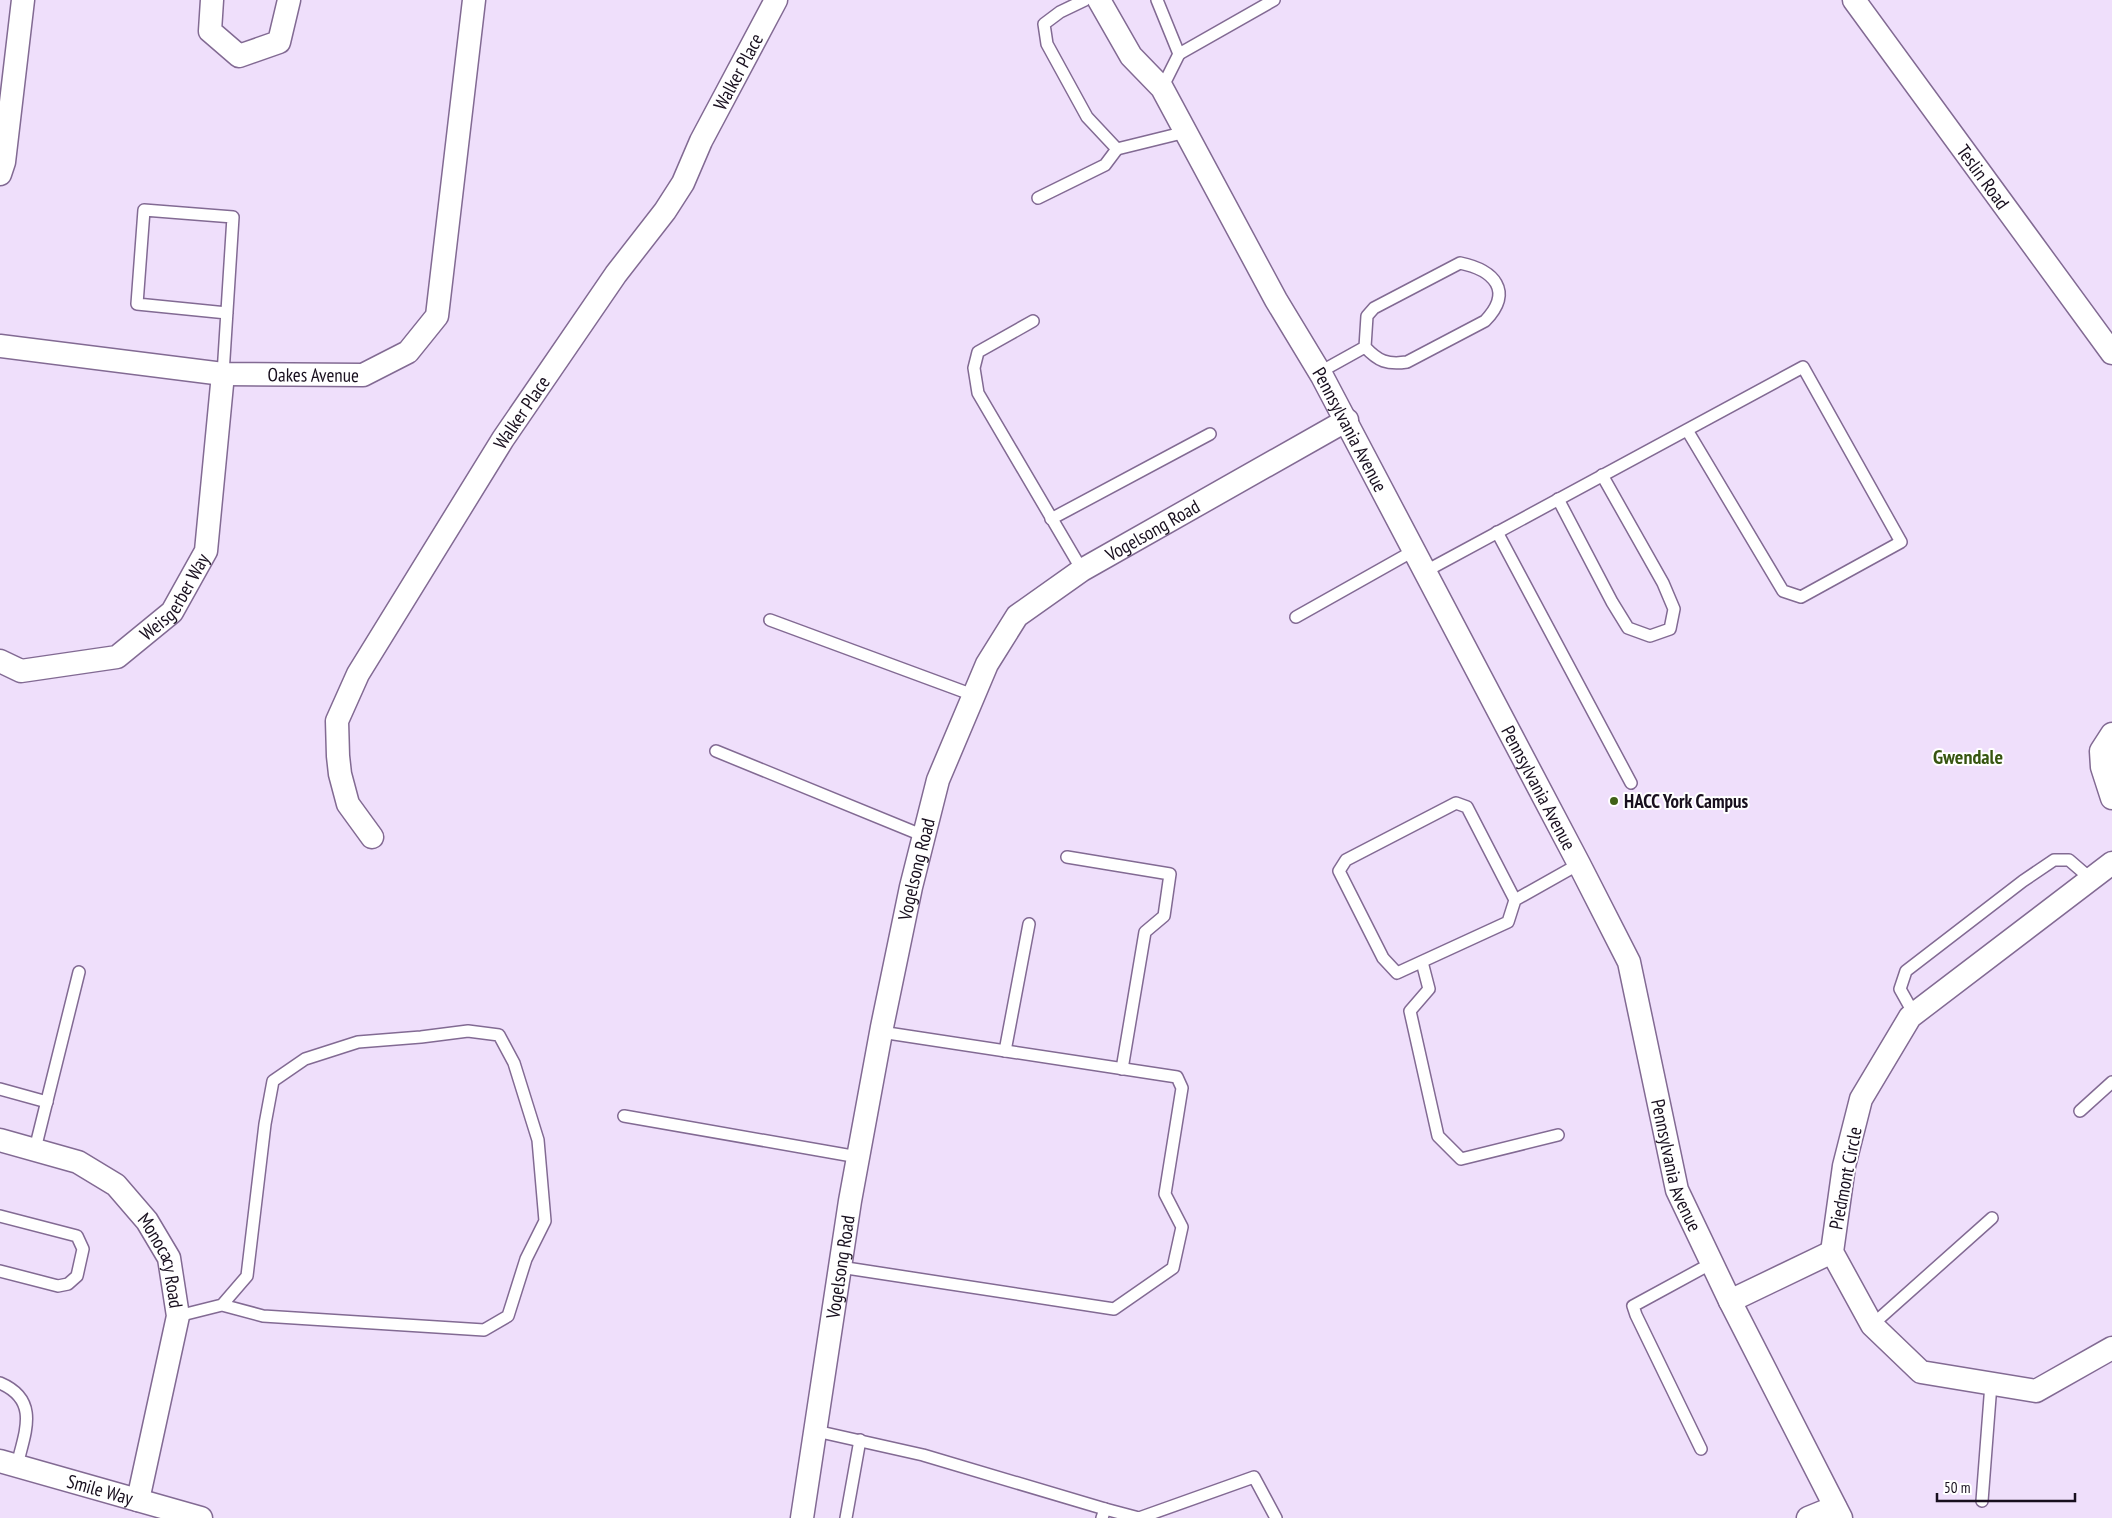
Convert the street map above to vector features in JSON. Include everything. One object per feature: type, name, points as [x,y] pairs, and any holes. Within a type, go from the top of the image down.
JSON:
[{"type":"street","points":[[0,174],[4,162],[23,0]]},
{"type":"street","points":[[212,0],[210,31],[239,56],[279,42],[289,0]]},
{"type":"street","name":"Oakes Avenue","points":[[0,346],[223,374],[363,374],[408,352],[437,316],[474,0]]},
{"type":"street","name":"Walker Place","points":[[372,837],[348,804],[340,774],[338,756],[337,721],[358,674],[503,439],[616,274],[683,184],[701,141],[776,0]]},
{"type":"street","name":"Pennsylvania Avenue","points":[[1099,0],[1131,56],[1162,88],[1276,300],[1347,420],[1629,962],[1678,1190],[1730,1301],[1838,1513]]},
{"type":"street","name":"Teslin Road","points":[[1854,0],[2112,353]]},
{"type":"street","name":"Weisgerber Way","points":[[0,661],[21,671],[117,657],[172,612],[206,550],[223,374]]},
{"type":"street","name":"Vogelsong Road","points":[[802,1518],[840,1267],[881,1032],[938,780],[987,664],[1016,616],[1082,570],[1347,420]]},
{"type":"street","points":[[2112,734],[2101,751],[2102,767],[2112,798]]},
{"type":"street","name":"Piedmont Circle","points":[[2112,863],[1910,1017],[1861,1099],[1844,1166],[1832,1252],[1872,1324],[1921,1372],[2036,1391],[2112,1348]]},
{"type":"street","name":"Monocacy Road","points":[[0,1140],[78,1162],[116,1185],[147,1221],[169,1258],[178,1316],[138,1500]]},
{"type":"street","points":[[1730,1301],[1832,1252]]},
{"type":"street","name":"Smile Way","points":[[8,1463],[200,1518]]},
{"type":"street","points":[[1808,1518],[1838,1513]]},
{"type":"lane","points":[[1085,0],[1060,12],[1044,24],[1047,44],[1087,117],[1117,148]]},
{"type":"lane","points":[[1158,0],[1179,54]]},
{"type":"lane","points":[[1162,88],[1179,54],[1274,0]]},
{"type":"lane","points":[[1038,198],[1105,164],[1117,148],[1186,132]]},
{"type":"lane","points":[[223,374],[227,313],[233,217],[144,210],[137,304],[227,313]]},
{"type":"lane","points":[[1460,263],[1473,266],[1488,273],[1497,284],[1499,297],[1494,312],[1485,321],[1407,362],[1395,364],[1376,359],[1365,347],[1367,316],[1374,308],[1460,263]]},
{"type":"lane","points":[[1032,321],[978,352],[974,368],[978,393],[1082,570]]},
{"type":"lane","points":[[1320,372],[1365,347]]},
{"type":"lane","points":[[1426,571],[1497,532],[1602,476],[1686,430],[1803,367],[1901,542],[1801,597],[1783,591],[1686,430]]},
{"type":"lane","points":[[1051,519],[1210,434]]},
{"type":"lane","points":[[1558,499],[1612,602],[1628,628],[1650,636],[1670,629],[1674,609],[1663,583],[1602,476]]},
{"type":"lane","points":[[1497,532],[1631,783]]},
{"type":"lane","points":[[1296,617],[1415,550]]},
{"type":"lane","points":[[770,620],[973,695]]},
{"type":"lane","points":[[716,751],[924,836]]},
{"type":"lane","points":[[1515,900],[1467,807],[1456,803],[1346,860],[1339,871],[1383,958],[1396,973],[1508,922],[1515,900],[1579,864]]},
{"type":"lane","points":[[1066,857],[1170,874],[1164,916],[1145,932],[1122,1069]]},
{"type":"lane","points":[[1914,1014],[1900,989],[1906,971],[2016,887],[2054,860],[2069,860],[2091,879]]},
{"type":"lane","points":[[1005,1051],[1028,924]]},
{"type":"lane","points":[[1422,962],[1429,989],[1410,1011],[1438,1136],[1461,1159],[1558,1135]]},
{"type":"lane","points":[[35,1149],[80,972]]},
{"type":"lane","points":[[178,1316],[222,1305],[263,1316],[484,1330],[508,1316],[526,1260],[544,1221],[538,1140],[514,1063],[499,1036],[468,1032],[358,1042],[305,1059],[273,1081],[265,1124],[246,1276],[222,1305]]},
{"type":"lane","points":[[840,1267],[1114,1309],[1173,1268],[1182,1227],[1165,1194],[1182,1088],[1177,1077],[881,1032]]},
{"type":"lane","points":[[2080,1110],[2112,1082]]},
{"type":"lane","points":[[0,1089],[47,1102]]},
{"type":"lane","points":[[624,1116],[858,1157]]},
{"type":"lane","points":[[0,1216],[77,1236],[83,1249],[77,1276],[68,1284],[58,1286],[0,1272]]},
{"type":"lane","points":[[1872,1324],[1992,1218]]},
{"type":"lane","points":[[1701,1449],[1633,1306],[1712,1263]]},
{"type":"lane","points":[[0,1383],[13,1388],[22,1398],[27,1413],[26,1429],[8,1463]]},
{"type":"lane","points":[[1982,1501],[1991,1384]]},
{"type":"lane","points":[[816,1431],[923,1455],[1103,1514],[1139,1518],[1254,1477],[1276,1518]]},
{"type":"lane","points":[[846,1518],[860,1440]]},
{"type":"place","name":"HACC York Campus","points":[[1614,801]]},
{"type":"district","name":"Gwendale","points":[[1968,757]]}]
